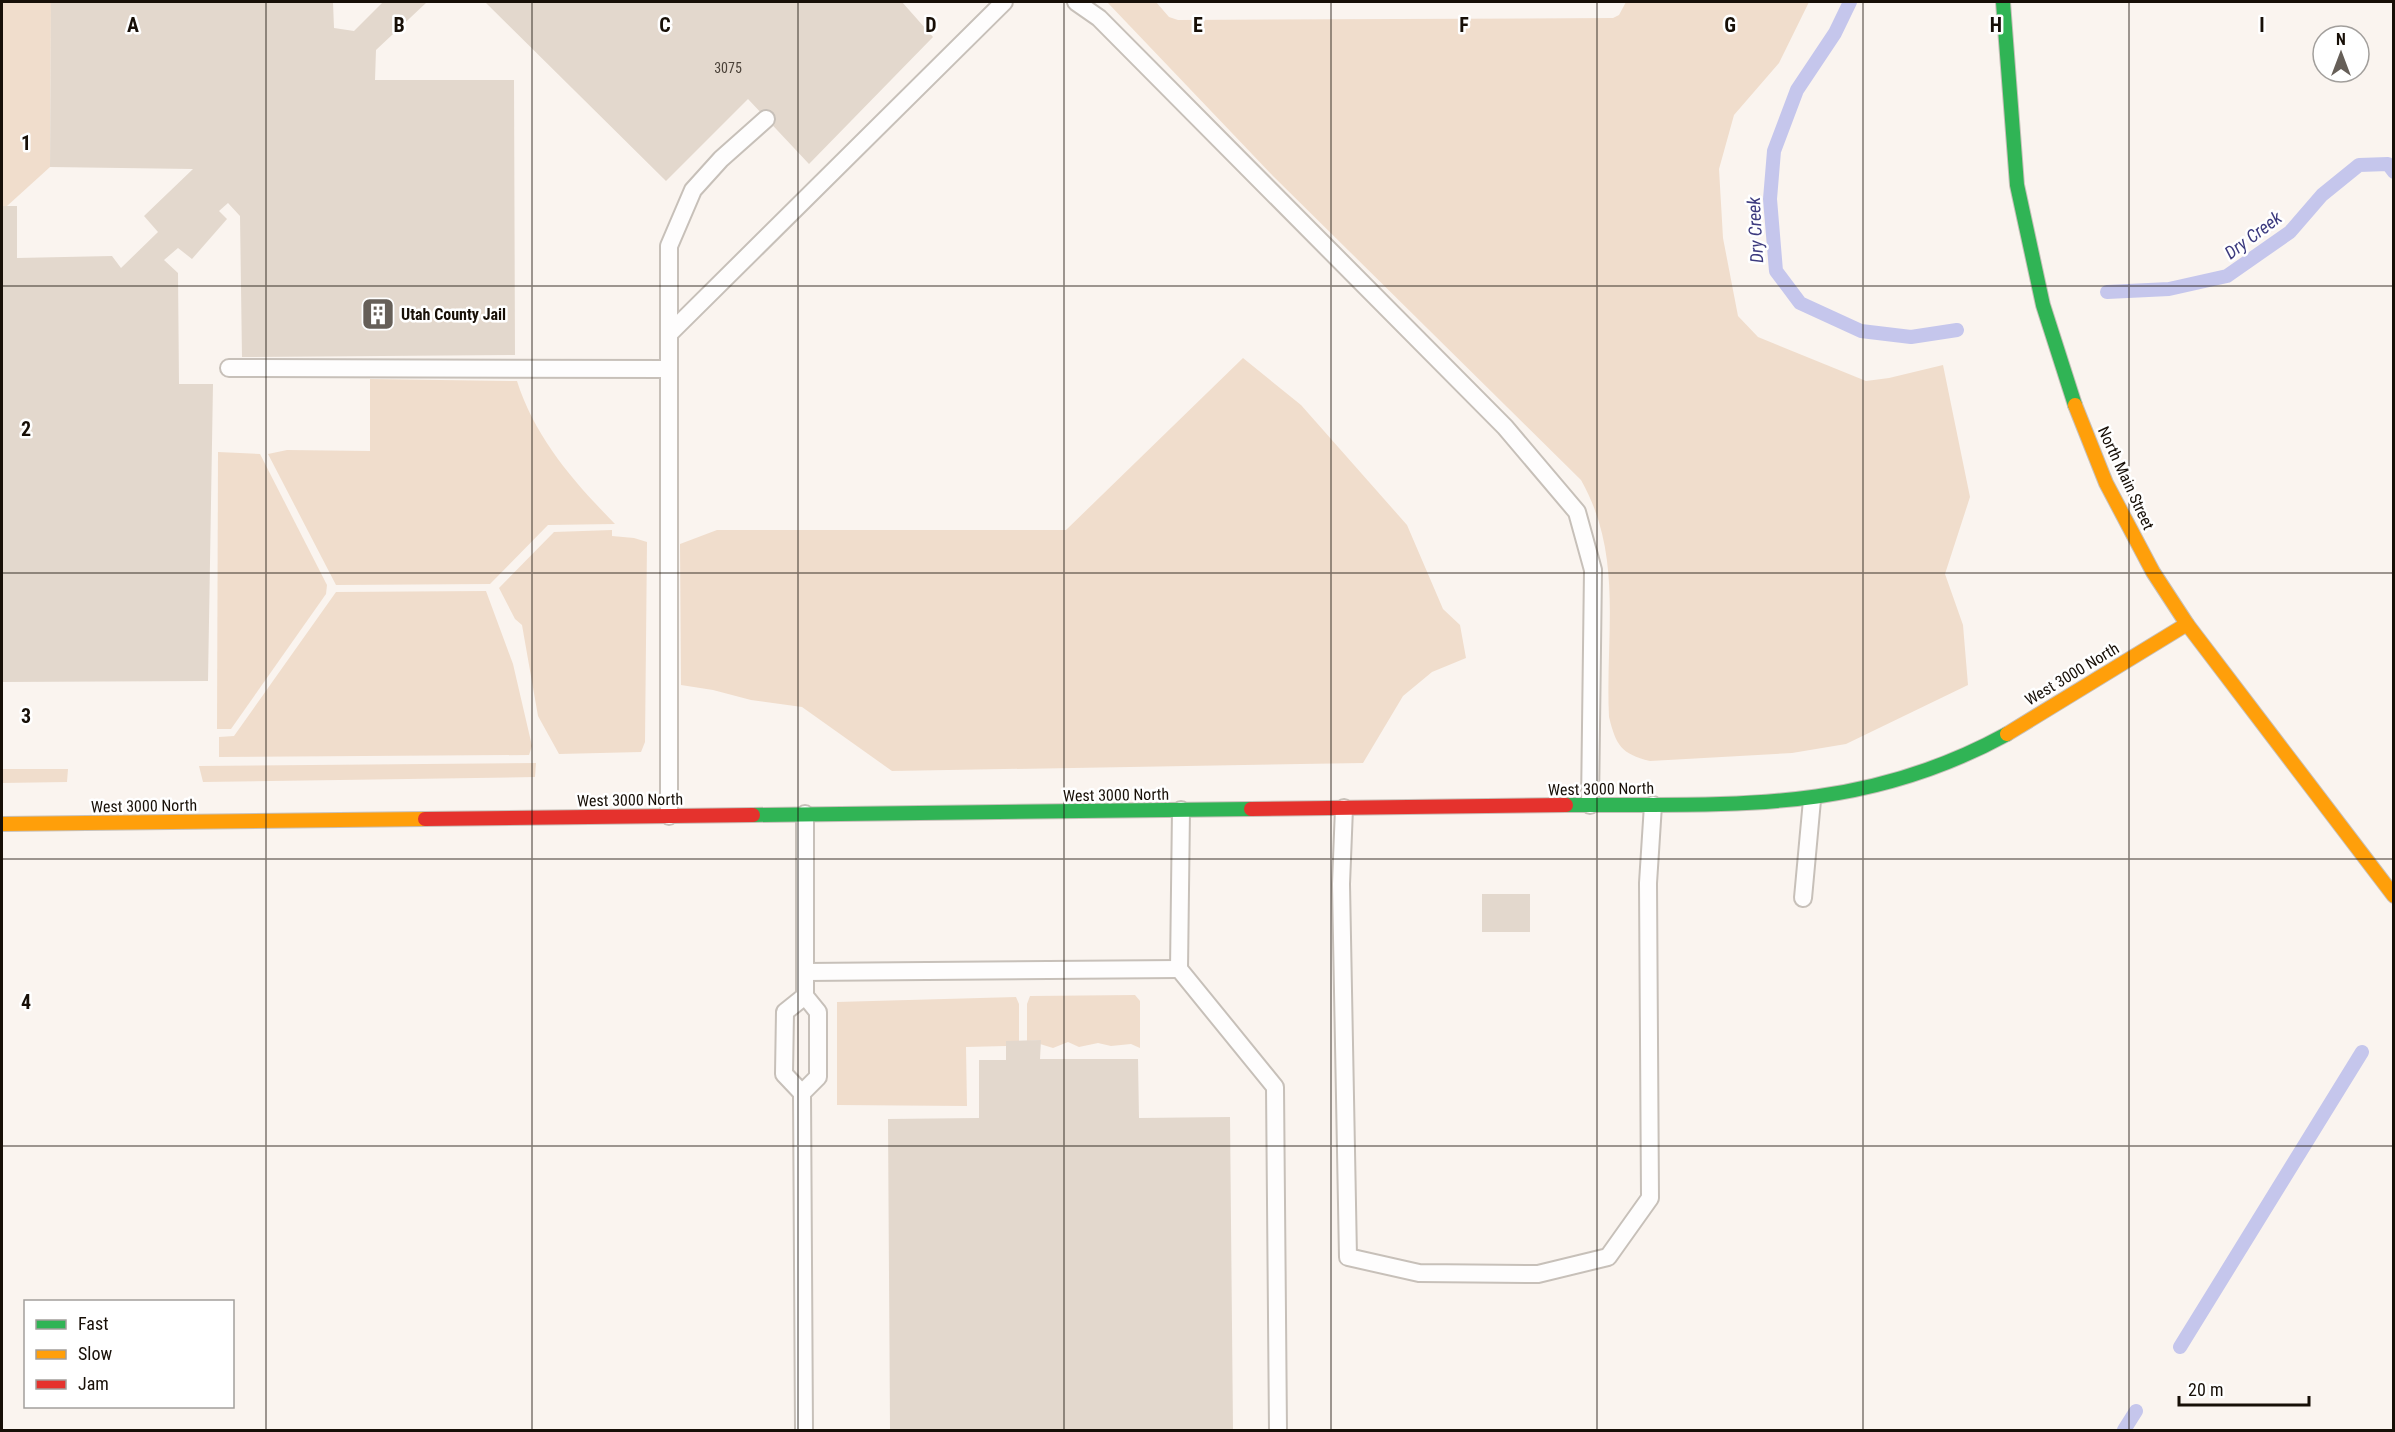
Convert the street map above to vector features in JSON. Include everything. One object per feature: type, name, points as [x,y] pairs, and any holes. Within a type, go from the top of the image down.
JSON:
[{"type":"street","name":"North Main Street","points":[[2002,2],[2017,185],[2043,305],[2068,387],[2106,483],[2153,572],[2187,624],[2394,896]]},
{"type":"street","name":"West 3000 North","points":[[2,824],[1653,805],[1812,800],[1890,783],[1932,769],[1973,751],[2187,624]]},
{"type":"lane","points":[[669,334],[1004,2]]},
{"type":"lane","points":[[1076,2],[1099,18],[1505,427],[1577,512],[1593,570],[1590,805]]},
{"type":"lane","points":[[669,816],[669,246],[693,190],[721,159],[766,119]]},
{"type":"lane","points":[[229,368],[669,369]]},
{"type":"lane","points":[[1803,898],[1812,800]]},
{"type":"lane","points":[[1344,808],[1341,884],[1348,1257],[1419,1273],[1538,1274],[1608,1257],[1650,1198],[1648,883],[1653,805]]},
{"type":"lane","points":[[1180,810],[1179,969],[1275,1087],[1278,1431]]},
{"type":"lane","points":[[802,1093],[818,1077],[818,1012],[805,996],[805,814]]},
{"type":"lane","points":[[805,972],[1179,969]]},
{"type":"lane","points":[[804,1431],[802,1093],[784,1074],[785,1012],[805,996]]},
{"type":"shaded area","points":[[2,2],[51,2],[50,167],[7,206],[2,206]]},
{"type":"shaded area","points":[[1107,2],[1156,2],[1169,17],[1178,20],[1613,18],[1619,15],[1626,2],[1809,2],[1779,63],[1734,115],[1719,169],[1723,238],[1738,316],[1758,337],[1866,381],[1943,365],[1970,497],[1945,574],[1963,625],[1968,685],[1846,744],[1792,753],[1650,761],[1626,751],[1614,735],[1609,717],[1610,596],[1608,567],[1603,537],[1581,480],[1273,176]]},
{"type":"shaded area","points":[[1243,358],[1301,405],[1407,525],[1443,609],[1460,625],[1466,658],[1432,672],[1403,696],[1363,763],[892,771],[802,707],[751,700],[713,690],[681,685],[680,544],[717,530],[1066,530]]},
{"type":"shaded area","points":[[370,379],[517,381],[534,421],[557,458],[615,524],[548,525],[490,584],[336,585],[268,454],[287,450],[370,451]]},
{"type":"shaded area","points":[[218,452],[260,454],[327,585],[326,594],[231,729],[217,729]]},
{"type":"shaded area","points":[[612,530],[612,536],[647,542],[645,742],[641,752],[559,754],[538,716],[522,625],[515,619],[499,588],[554,532]]},
{"type":"shaded area","points":[[486,591],[513,664],[532,746],[529,755],[219,757],[219,737],[234,736],[336,592]]},
{"type":"shaded area","points":[[536,763],[535,777],[203,782],[199,766]]},
{"type":"shaded area","points":[[2,769],[68,769],[67,782],[2,783]]},
{"type":"shaded area","points":[[1135,995],[1140,1001],[1140,1048],[1131,1044],[1111,1046],[1098,1043],[1079,1047],[1068,1042],[1053,1048],[1040,1044],[1040,1040],[1027,1041],[1027,1004],[1030,996]]},
{"type":"shaded area","points":[[1016,997],[1019,1004],[1019,1041],[1006,1041],[1006,1046],[966,1047],[967,1106],[837,1105],[837,1002]]},
{"type":"building","name":"Utah County Jail","points":[[51,2],[333,2],[334,28],[354,31],[383,2],[427,2],[376,50],[375,80],[514,80],[515,355],[242,357],[240,216],[228,203],[219,211],[227,219],[192,259],[178,248],[164,260],[178,273],[179,384],[213,384],[208,681],[2,682],[2,206],[17,206],[17,258],[112,256],[121,268],[158,232],[144,216],[193,169],[50,167]]},
{"type":"building","points":[[485,2],[902,2],[933,37],[809,164],[748,99],[666,181]]},
{"type":"building","points":[[1482,894],[1530,894],[1530,932],[1482,932]]},
{"type":"building","points":[[1041,1040],[1040,1059],[1138,1059],[1139,1118],[1230,1117],[1233,1430],[890,1430],[888,1119],[979,1118],[979,1060],[1006,1060],[1006,1041]]},
{"type":"waterway","name":"Dry Creek","points":[[1850,2],[1835,33],[1797,90],[1774,151],[1770,199],[1776,271],[1800,303],[1861,331],[1911,337],[1957,330]]},
{"type":"waterway","name":"Dry Creek","points":[[2107,292],[2169,289],[2227,276],[2290,232],[2322,195],[2359,165],[2388,164],[2394,172]]},
{"type":"waterway","points":[[2180,1347],[2362,1052]]},
{"type":"waterway","points":[[2124,1430],[2136,1411]]},
{"type":"traffic: fast","points":[[2003,2],[2017,185],[2043,305],[2075,405]]},
{"type":"traffic: fast","points":[[1566,805],[1738,803],[1792,800],[1845,792],[1899,779],[1952,760],[2007,734]]},
{"type":"traffic: fast","points":[[753,815],[1251,809]]},
{"type":"traffic: slow","points":[[2075,405],[2106,483],[2153,572],[2187,624],[2394,896]]},
{"type":"traffic: slow","points":[[2007,734],[2187,624]]},
{"type":"traffic: slow","points":[[2,824],[425,819]]},
{"type":"traffic: jam","points":[[1251,809],[1566,805]]},
{"type":"traffic: jam","points":[[425,819],[753,815]]},
{"type":"place","name":"Utah County Jail","points":[[378,314]]}]
